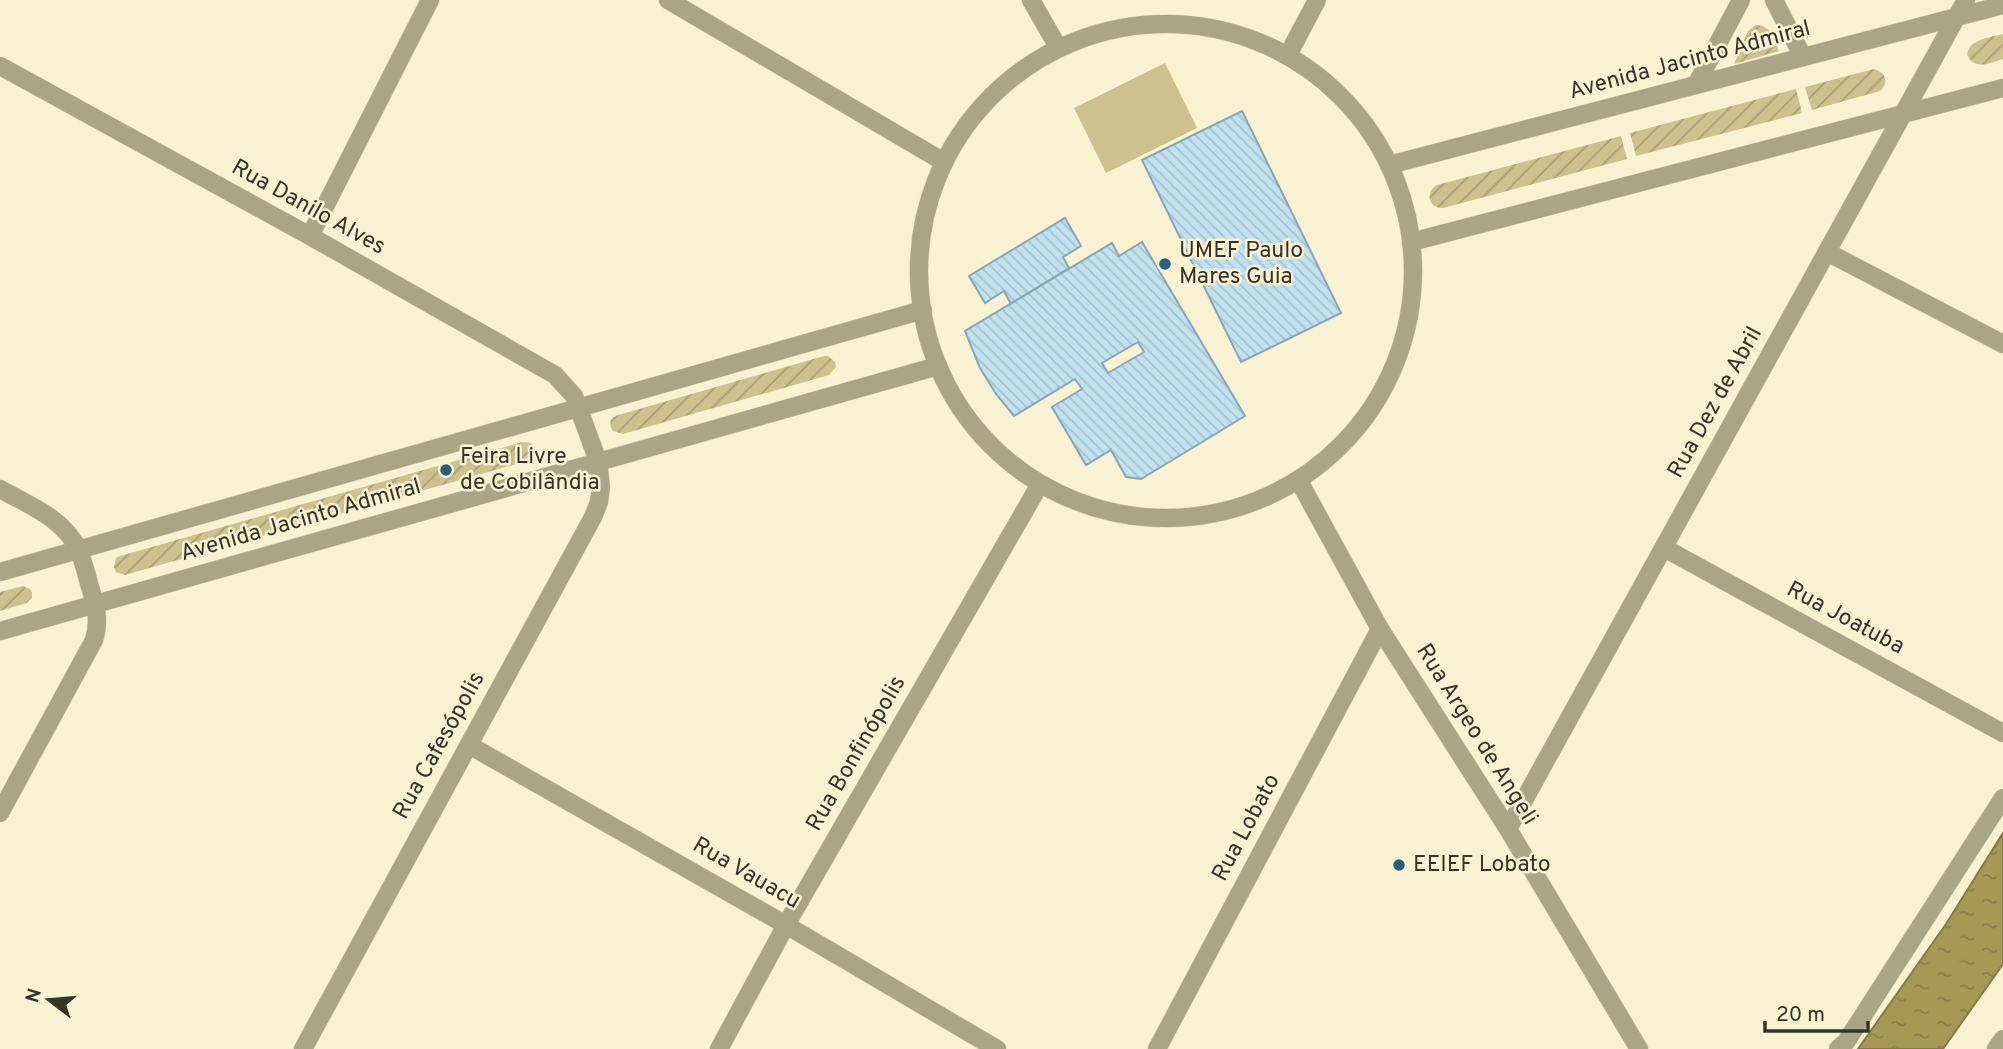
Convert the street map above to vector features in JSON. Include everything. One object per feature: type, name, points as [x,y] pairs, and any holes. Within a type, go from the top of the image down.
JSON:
[{"type":"street","points":[[310,236],[430,0]]},
{"type":"street","points":[[668,0],[944,162]]},
{"type":"street","points":[[1031,0],[1058,47]]},
{"type":"street","points":[[1288,55],[1317,0]]},
{"type":"street","points":[[1696,85],[1741,0]]},
{"type":"street","points":[[1774,0],[1803,57]]},
{"type":"street","name":"Rua Dez de Abril","points":[[1508,829],[1966,0]]},
{"type":"street","name":"Avenida Jacinto Admiral","points":[[1389,165],[2003,5]]},
{"type":"street","points":[[1157,23],[1191,24],[1225,30],[1257,40],[1288,55],[1320,77],[1349,104],[1373,135],[1389,165],[1405,206],[1411,242],[1413,285],[1408,323],[1397,361],[1380,397],[1358,429],[1331,458],[1299,481],[1258,502],[1215,515],[1170,519],[1124,516],[1080,504],[1040,484],[1007,461],[979,433],[956,401],[938,366],[929,338],[920,285],[922,234],[927,209],[944,162],[965,126],[992,95],[1023,68],[1058,47],[1090,34],[1123,26],[1157,23]]},
{"type":"street","name":"Rua Danilo Alves","points":[[0,66],[555,374],[567,386],[580,408],[598,461]]},
{"type":"street","points":[[1411,242],[2003,88]]},
{"type":"street","points":[[1827,252],[2003,344]]},
{"type":"street","name":"Avenida Jacinto Admiral","points":[[0,572],[923,310]]},
{"type":"street","name":"Avenida Jacinto Admiral","points":[[0,631],[938,366]]},
{"type":"street","name":"Rua Cafesópolis","points":[[303,1049],[593,517],[601,487],[598,461]]},
{"type":"street","name":"Rua Argeo de Angeli","points":[[1299,481],[1380,629],[1508,829],[1639,1049]]},
{"type":"street","name":"Rua Bonfinópolis","points":[[719,1049],[786,925],[1040,484]]},
{"type":"street","points":[[0,489],[50,517],[67,533],[78,550],[96,604],[98,623],[94,640],[0,813]]},
{"type":"street","name":"Rua Joatuba","points":[[1664,548],[2003,733]]},
{"type":"street","name":"Rua Lobato","points":[[1157,1049],[1380,629]]},
{"type":"street","name":"Rua Vauacu","points":[[469,745],[998,1049]]},
{"type":"street","points":[[1839,1049],[2003,798]]},
{"type":"street","points":[[1996,1049],[2003,1039]]},
{"type":"shaded area","points":[[1756,25],[1769,30],[1779,51],[1734,64],[1748,31]]},
{"type":"shaded area","points":[[2003,34],[2003,59],[1988,64],[1978,64],[1970,60],[1967,55],[1972,45]]},
{"type":"shaded area","points":[[1165,63],[1197,128],[1106,173],[1074,108]]},
{"type":"shaded area","points":[[1874,69],[1885,78],[1885,85],[1880,91],[1812,110],[1805,87]]},
{"type":"shaded area","points":[[1796,89],[1802,113],[1636,156],[1630,133]]},
{"type":"shaded area","points":[[1621,136],[1627,159],[1443,208],[1431,203],[1431,192],[1437,185]]},
{"type":"shaded area","points":[[824,356],[835,362],[836,367],[829,375],[623,434],[613,431],[610,424],[618,415]]},
{"type":"shaded area","points":[[522,442],[531,443],[534,448],[533,455],[527,461],[125,575],[116,572],[114,567],[116,558],[120,556]]},
{"type":"shaded area","points":[[23,586],[32,592],[27,603],[0,611],[0,592]]},
{"type":"water","points":[[2003,833],[2003,964],[1943,1049],[1858,1049],[1946,924]]},
{"type":"building","points":[[1242,111],[1341,313],[1241,362],[1142,160]]},
{"type":"building","points":[[1065,218],[1081,246],[1063,257],[1069,268],[1011,304],[1004,291],[985,303],[969,276]]},
{"type":"building","points":[[1142,242],[1245,416],[1141,479],[1126,477],[1111,450],[1086,465],[1052,407],[1082,389],[1075,379],[1014,416],[980,368],[965,331],[1112,243],[1119,256]],"holes":[[[1138,342],[1144,352],[1108,373],[1102,363]]]},
{"type":"place","name":"UMEF Paulo Mares Guia","points":[[1165,264]]},
{"type":"place","name":"Feira Livre de Cobilândia","points":[[446,470]]},
{"type":"place","name":"EEIEF Lobato","points":[[1399,865]]}]
